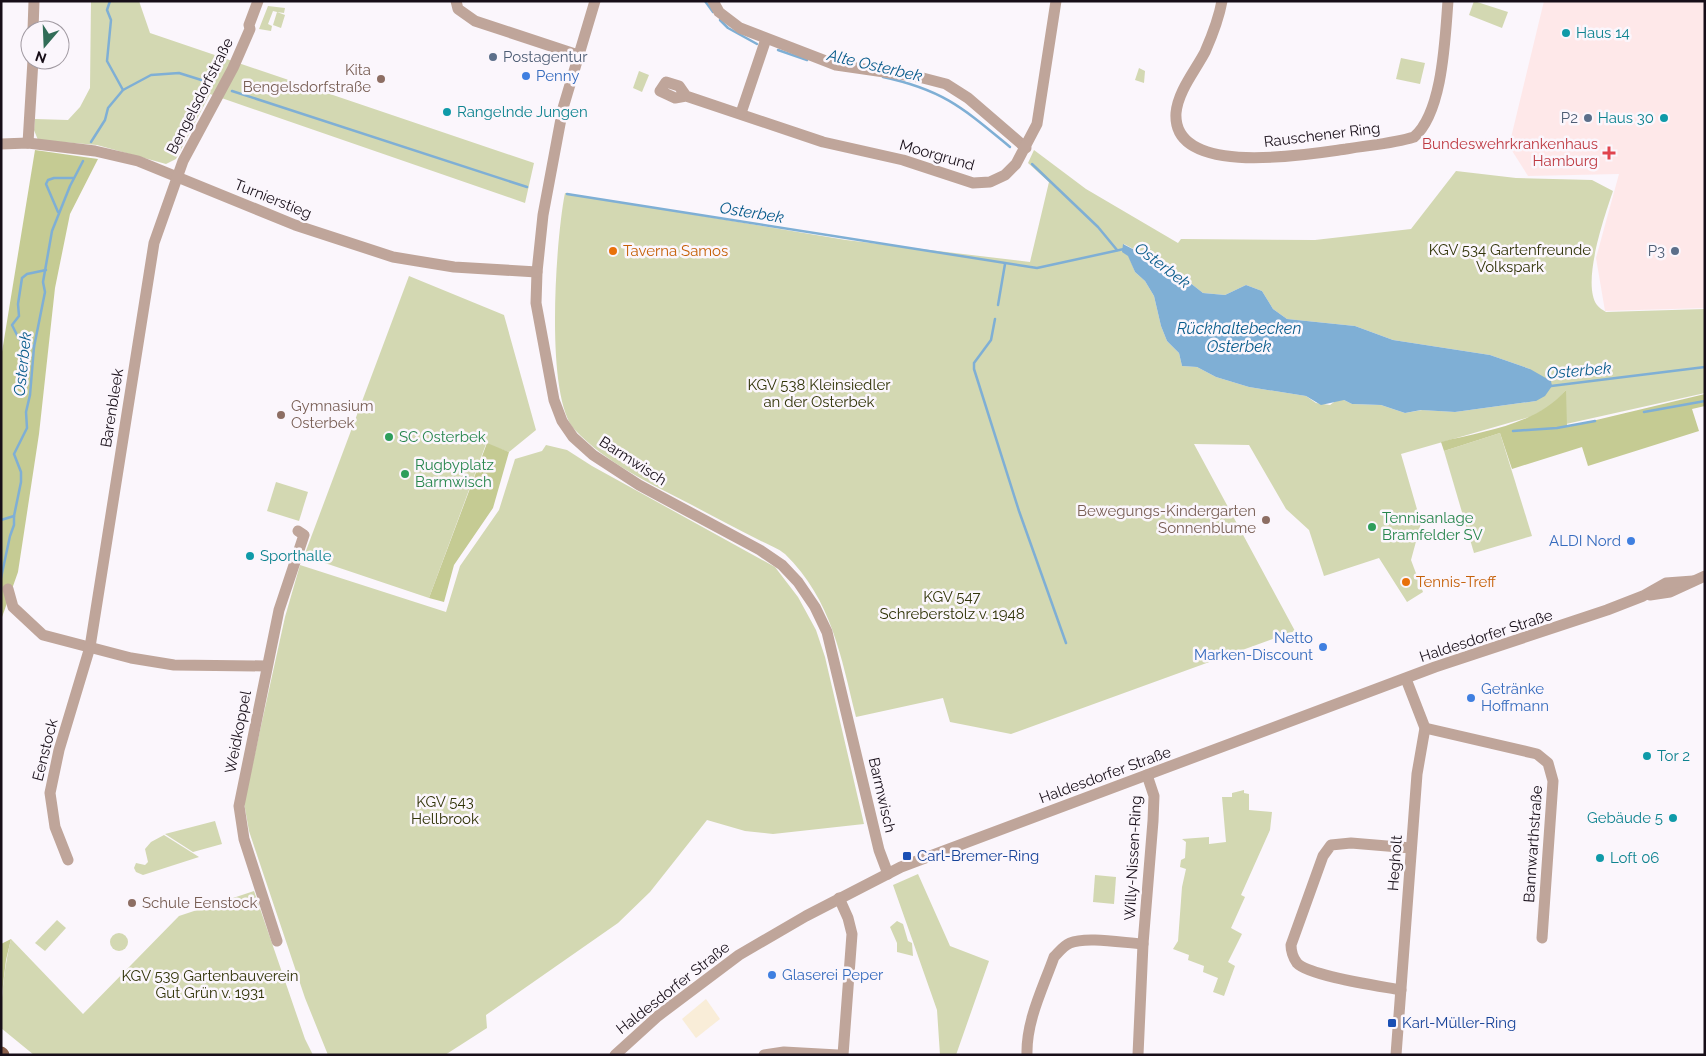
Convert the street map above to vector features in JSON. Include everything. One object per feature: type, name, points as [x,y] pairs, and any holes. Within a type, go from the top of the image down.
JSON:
[{"type":"street","points":[[34,1],[34,20]]},
{"type":"street","name":"Bengelsdorfstraße","points":[[177,176],[233,68],[250,29],[249,25],[258,1]]},
{"type":"street","points":[[456,1],[458,9],[475,21],[578,55]]},
{"type":"street","name":"Barmwisch","points":[[595,1],[563,108],[552,165],[536,272],[536,303],[554,400],[562,421],[573,437],[593,455],[639,485],[772,557],[798,582],[815,607],[827,632],[879,850],[888,874]]},
{"type":"street","points":[[713,1],[719,12],[740,28],[836,65],[919,77],[946,84],[968,98],[1026,148]]},
{"type":"street","name":"Moorgrund","points":[[686,96],[741,113],[822,142],[903,160],[974,182],[990,182],[1005,174],[1016,164],[1037,124],[1056,1]]},
{"type":"street","name":"Rauschener Ring","points":[[1222,1],[1220,13],[1205,50],[1178,101],[1177,123],[1182,136],[1201,150],[1232,157],[1258,158],[1284,157],[1404,140],[1420,132],[1427,121],[1434,100],[1442,59],[1448,1]]},
{"type":"street","points":[[741,113],[766,39]]},
{"type":"street","points":[[28,144],[32,70]]},
{"type":"street","name":"Turnierstieg","points":[[1,144],[28,144],[95,151],[138,161],[296,225],[393,257],[454,267],[536,272]]},
{"type":"street","name":"Barenbleek","points":[[90,647],[154,243],[177,176]]},
{"type":"street","name":"Weidkoppel","points":[[277,941],[244,839],[239,806],[266,666],[279,610],[304,535],[298,531]]},
{"type":"street","name":"Haldesdorfer Straße","points":[[615,1055],[658,1016],[739,955],[839,898],[888,874],[946,849],[1406,679],[1643,596],[1670,592],[1705,576]]},
{"type":"street","points":[[8,589],[13,607],[43,635],[174,665],[266,666]]},
{"type":"street","name":"Eenstock","points":[[68,860],[55,827],[50,793],[59,750],[90,647]]},
{"type":"street","points":[[1406,679],[1425,728]]},
{"type":"street","name":"Hegholt","points":[[1396,1055],[1417,774],[1425,728]]},
{"type":"street","name":"Bannwarthstraße","points":[[1425,728],[1537,754],[1551,768],[1553,781],[1542,938]]},
{"type":"street","name":"Willy-Nissen-Ring","points":[[1138,1055],[1143,944],[1154,796],[1147,775]]},
{"type":"street","points":[[1401,990],[1312,972],[1297,963],[1291,945],[1323,856],[1330,846],[1351,843],[1411,848]]},
{"type":"street","points":[[839,898],[848,918],[852,934],[843,1055]]},
{"type":"street","points":[[1027,1055],[1027,1037],[1032,1021],[1054,957],[1062,949],[1070,943],[1089,941],[1143,944]]},
{"type":"street","points":[[764,1055],[784,1052],[838,1055]]},
{"type":"shaded area","name":"Bundeswehrkrankenhaus Hamburg","points":[[1544,1],[1705,1],[1705,308],[1605,311],[1596,258],[1619,174],[1528,176],[1509,146]]},
{"type":"shaded area","points":[[706,999],[720,1019],[696,1038],[682,1019]]},
{"type":"green space","points":[[91,1],[139,1],[150,33],[534,163],[525,203],[210,94],[176,159],[166,164],[97,145],[38,140],[34,130],[35,119],[68,120],[80,107],[90,88]]},
{"type":"green space","points":[[1474,1],[1508,12],[1502,28],[1469,15]]},
{"type":"green space","points":[[268,6],[285,8],[284,13],[273,11],[268,24],[272,26],[271,31],[259,29]]},
{"type":"green space","points":[[277,12],[285,15],[281,28],[273,25]]},
{"type":"green space","points":[[1401,58],[1425,63],[1420,84],[1396,79]]},
{"type":"green space","points":[[1139,68],[1145,71],[1144,83],[1135,80]]},
{"type":"green space","points":[[639,71],[649,75],[642,92],[633,88]]},
{"type":"green space","points":[[35,150],[98,159],[70,214],[55,288],[39,434],[18,572],[1,620],[1,358]]},
{"type":"green space","points":[[1034,150],[1086,189],[1178,243],[1181,239],[1315,240],[1411,229],[1456,171],[1516,178],[1592,180],[1613,191],[1600,232],[1593,266],[1593,295],[1597,305],[1606,312],[1705,309],[1705,393],[1566,424],[1566,390],[1555,403],[1533,416],[1401,454],[1421,523],[1411,560],[1423,592],[1407,602],[1379,558],[1324,576],[1309,530],[1286,509],[1249,445],[1194,444],[1295,631],[1011,734],[950,722],[943,698],[856,717],[839,651],[824,610],[814,590],[785,554],[615,463],[587,442],[575,430],[565,412],[559,386],[555,316],[558,244],[565,193],[846,240],[1030,262],[1049,182],[1028,163]],"holes":[[[1124,244],[1175,271],[1203,293],[1225,295],[1246,285],[1262,291],[1273,309],[1287,319],[1355,326],[1393,340],[1490,355],[1530,369],[1536,401],[1455,412],[1422,410],[1405,413],[1381,405],[1352,404],[1344,400],[1337,400],[1330,405],[1316,403],[1306,396],[1249,387],[1216,377],[1197,367],[1182,366],[1179,353],[1167,341],[1161,326],[1154,296],[1145,281],[1135,272]]]},
{"type":"green space","points":[[409,276],[504,315],[536,430],[509,452],[486,444],[429,598],[304,556]]},
{"type":"green space","points":[[1566,390],[1567,427],[1705,394],[1705,406],[1692,409],[1699,431],[1588,466],[1582,447],[1512,469],[1500,433],[1444,451],[1441,442],[1492,430],[1525,419],[1554,402]]},
{"type":"green space","points":[[1500,433],[1532,536],[1474,553],[1444,451]]},
{"type":"green space","points":[[487,443],[509,452],[493,508],[454,565],[444,602],[429,598]]},
{"type":"green space","name":"KGV 543 Hellbrook","points":[[546,445],[567,450],[592,466],[775,567],[798,597],[816,630],[825,657],[864,824],[773,834],[745,831],[707,820],[650,892],[618,923],[486,1015],[487,1028],[445,1055],[328,1055],[305,998],[249,831],[244,803],[285,617],[300,565],[446,612],[460,566],[499,510],[515,459],[542,451]]},
{"type":"green space","points":[[276,482],[308,492],[299,521],[267,511]]},
{"type":"green space","points":[[1244,790],[1244,793],[1249,794],[1249,810],[1272,812],[1270,830],[1241,895],[1245,897],[1231,928],[1242,934],[1228,962],[1235,966],[1224,996],[1213,992],[1218,978],[1203,972],[1204,966],[1188,960],[1189,955],[1173,949],[1178,941],[1182,887],[1186,869],[1180,867],[1181,860],[1185,858],[1186,842],[1182,839],[1209,837],[1209,844],[1226,842],[1222,797],[1232,797],[1232,793]]},
{"type":"green space","points":[[215,821],[222,844],[193,852],[165,834]]},
{"type":"green space","points":[[164,835],[199,857],[143,875],[136,872],[134,868],[136,863],[145,865],[148,862],[145,849],[151,842]]},
{"type":"green space","points":[[918,874],[950,946],[989,961],[956,1055],[940,1055],[937,1010],[893,885]]},
{"type":"green space","points":[[1095,875],[1116,877],[1114,904],[1093,902]]},
{"type":"green space","name":"KGV 539 Gartenbauverein Gut Grün v. 1931","points":[[254,891],[305,1039],[313,1055],[34,1055],[1,1028],[3,983],[11,939],[83,1014],[179,916]]},
{"type":"green space","points":[[57,920],[66,928],[45,951],[35,943]]},
{"type":"green space","points":[[897,921],[903,924],[908,941],[912,943],[913,956],[897,952],[897,943],[890,927]]},
{"type":"green space","points":[[115,933],[123,933],[128,938],[126,949],[115,951],[110,946],[110,938]]},
{"type":"green space","points":[[11,939],[6,960],[1,1001],[1,944]]},
{"type":"water","name":"Rückhaltebecken Osterbek","points":[[1123,244],[1175,271],[1203,293],[1225,295],[1246,285],[1262,291],[1273,309],[1287,319],[1355,326],[1393,340],[1490,355],[1530,369],[1551,381],[1552,386],[1545,396],[1536,401],[1455,412],[1421,410],[1405,413],[1381,405],[1352,404],[1344,400],[1321,405],[1306,396],[1249,387],[1216,377],[1197,367],[1182,366],[1179,353],[1167,341],[1161,326],[1154,296],[1145,281],[1135,272],[1128,256],[1122,252]]},
{"type":"waterway","points":[[110,1],[107,10],[111,20],[107,61],[123,90]]},
{"type":"waterway","name":"Alte Osterbek","points":[[705,1],[713,12]]},
{"type":"waterway","name":"Alte Osterbek","points":[[720,20],[728,28],[757,44]]},
{"type":"waterway","name":"Alte Osterbek","points":[[778,50],[807,60]]},
{"type":"waterway","name":"Osterbek","points":[[91,142],[105,120],[108,108],[123,90],[151,75],[179,73],[211,83]]},
{"type":"waterway","name":"Alte Osterbek","points":[[883,77],[904,82],[938,95],[966,112],[1010,147]]},
{"type":"waterway","name":"Osterbek","points":[[232,91],[527,187]]},
{"type":"waterway","name":"Osterbek","points":[[1,578],[14,525],[21,482],[21,472],[14,454],[27,428],[26,412],[30,395],[34,347],[45,292],[43,282],[52,231],[70,186],[83,161]]},
{"type":"waterway","name":"Alte Osterbek","points":[[1032,164],[1098,227],[1117,250]]},
{"type":"waterway","name":"Osterbek","points":[[58,212],[46,184],[48,180],[54,178],[73,178]]},
{"type":"waterway","name":"Osterbek","points":[[567,194],[1037,268],[1124,249]]},
{"type":"waterway","points":[[998,305],[1005,264]]},
{"type":"waterway","points":[[34,347],[19,339],[12,325],[19,316],[18,304],[22,278],[27,274],[46,270]]},
{"type":"waterway","points":[[995,319],[991,340],[974,363],[974,369],[1019,511],[1066,643]]},
{"type":"waterway","name":"Osterbek","points":[[1551,386],[1705,367]]},
{"type":"waterway","points":[[1644,412],[1705,401]]},
{"type":"waterway","points":[[1513,431],[1557,428],[1595,421]]},
{"type":"waterway","name":"Osterbek","points":[[1,520],[14,516]]},
{"type":"place","name":"Haus 14","points":[[1566,33]]},
{"type":"place","name":"Postagentur","points":[[493,57]]},
{"type":"place","name":"Penny","points":[[526,76]]},
{"type":"place","name":"Kita Bengelsdorfstraße","points":[[381,79]]},
{"type":"place","name":"Rangelnde Jungen","points":[[447,112]]},
{"type":"place","name":"P2","points":[[1588,118]]},
{"type":"place","name":"Haus 30","points":[[1664,118]]},
{"type":"place","name":"Bundeswehrkrankenhaus Hamburg","points":[[1609,153]]},
{"type":"place","name":"Taverna Samos","points":[[613,251]]},
{"type":"place","name":"P3","points":[[1675,251]]},
{"type":"place","name":"Gymnasium Osterbek","points":[[281,415]]},
{"type":"place","name":"SC Osterbek","points":[[389,437]]},
{"type":"place","name":"Rugbyplatz Barmwisch","points":[[405,474]]},
{"type":"place","name":"Bewegungs-Kindergarten Sonnenblume","points":[[1266,520]]},
{"type":"place","name":"Tennisanlage Bramfelder SV","points":[[1372,527]]},
{"type":"place","name":"ALDI Nord","points":[[1631,541]]},
{"type":"place","name":"Sporthalle","points":[[250,556]]},
{"type":"place","name":"Tennis-Treff","points":[[1406,582]]},
{"type":"place","name":"Netto Marken-Discount","points":[[1323,647]]},
{"type":"place","name":"Getränke Hoffmann","points":[[1471,698]]},
{"type":"place","name":"Tor 2","points":[[1647,756]]},
{"type":"place","name":"Gebäude 5","points":[[1673,818]]},
{"type":"place","name":"Carl-Bremer-Ring","points":[[907,856]]},
{"type":"place","name":"Loft 06","points":[[1600,858]]},
{"type":"place","name":"Schule Eenstock","points":[[132,903]]},
{"type":"place","name":"Glaserei Peper","points":[[772,975]]},
{"type":"place","name":"Karl-Müller-Ring","points":[[1392,1023]]},
{"type":"park label","name":"KGV 534 Gartenfreunde Volkspark","points":[[1510,258]]},
{"type":"park label","name":"KGV 538 Kleinsiedler an der Osterbek","points":[[819,394]]},
{"type":"park label","name":"KGV 547 Schreberstolz v. 1948","points":[[952,606]]}]
